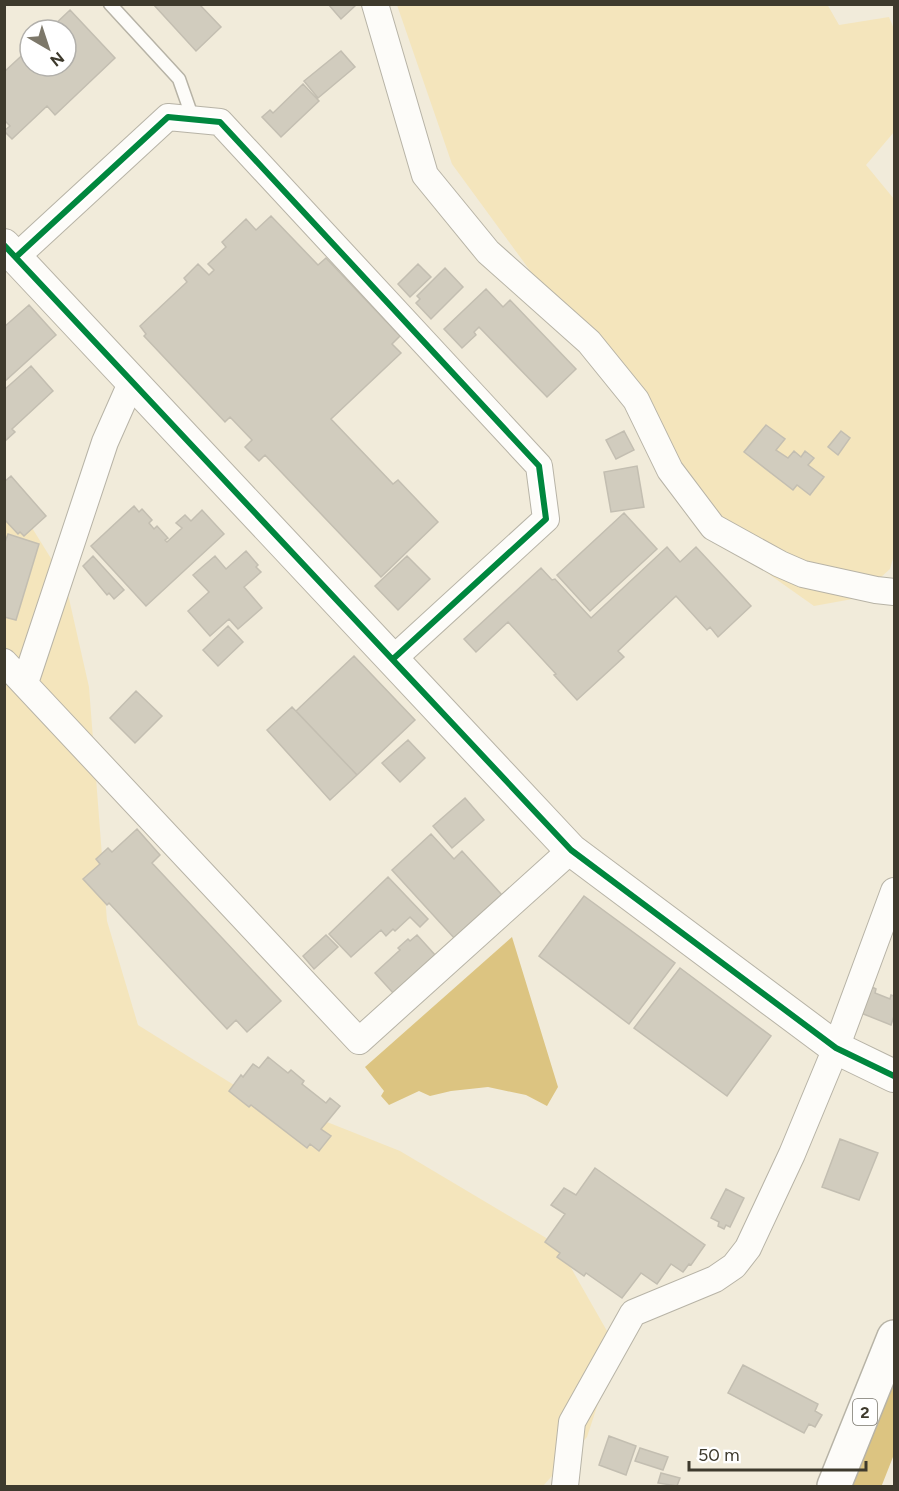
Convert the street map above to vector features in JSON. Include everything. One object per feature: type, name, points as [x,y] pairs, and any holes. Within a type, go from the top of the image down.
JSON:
[{"type":"main road","name":"2","points":[[834,1486],[894,1337]]},
{"type":"street","points":[[375,4],[425,174],[488,252],[596,350],[636,400],[670,470],[713,527],[803,574],[894,592]]},
{"type":"street","points":[[393,659],[546,519],[539,466],[220,122],[168,117],[10,251],[571,850],[836,1048],[894,1076]]},
{"type":"street","points":[[25,683],[105,442],[132,381]]},
{"type":"street","points":[[4,662],[359,1041],[571,850]]},
{"type":"street","points":[[565,1486],[572,1422],[633,1312],[715,1279],[725,1273],[748,1248],[792,1154],[836,1048],[894,891]]},
{"type":"lane","points":[[110,4],[179,79],[193,119]]},
{"type":"shaded area","points":[[827,4],[839,25],[889,17],[894,29],[894,132],[866,165],[894,199],[894,555],[890,569],[858,598],[814,606],[739,553],[452,164],[397,5]]},
{"type":"shaded area","points":[[5,491],[11,494],[65,581],[89,687],[107,921],[138,1025],[234,1085],[400,1151],[558,1245],[607,1331],[611,1364],[587,1437],[543,1486],[5,1486]]},
{"type":"shaded area","points":[[512,937],[558,1087],[547,1106],[526,1095],[488,1087],[430,1096],[419,1091],[389,1105],[381,1096],[384,1091],[365,1067]]},
{"type":"building","points":[[153,4],[199,4],[221,27],[196,51]]},
{"type":"building","points":[[328,4],[355,4],[356,5],[341,19]]},
{"type":"building","points":[[70,10],[78,18],[62,18]]},
{"type":"building","points":[[78,19],[115,58],[55,115],[47,106],[12,139],[4,131],[10,126],[4,120],[4,72],[18,59],[18,78],[78,78]]},
{"type":"building","points":[[341,51],[355,67],[318,98],[304,81]]},
{"type":"building","points":[[303,84],[319,101],[281,137],[262,117],[270,110],[273,113]]},
{"type":"building","points":[[271,216],[318,265],[326,258],[400,336],[392,344],[401,353],[331,419],[393,484],[398,480],[438,522],[381,577],[265,455],[259,461],[245,447],[252,440],[230,417],[225,422],[144,336],[146,334],[140,326],[187,282],[184,278],[198,264],[209,275],[214,270],[208,264],[226,247],[222,242],[246,219],[256,230]]},
{"type":"building","points":[[418,264],[431,277],[410,297],[398,284]]},
{"type":"building","points":[[445,268],[463,287],[431,319],[416,303],[420,299],[417,296]]},
{"type":"building","points":[[486,289],[503,307],[510,300],[576,369],[547,397],[479,327],[474,332],[476,335],[462,348],[444,329]]},
{"type":"building","points":[[29,305],[56,335],[4,382],[4,327]]},
{"type":"building","points":[[31,366],[53,391],[12,429],[15,432],[5,441],[4,390]]},
{"type":"building","points":[[766,425],[785,439],[776,450],[788,458],[794,451],[801,457],[805,451],[814,458],[808,465],[824,477],[810,495],[797,485],[793,490],[744,452]]},
{"type":"building","points":[[624,431],[634,450],[616,459],[606,440]]},
{"type":"building","points":[[841,431],[850,438],[838,455],[828,447]]},
{"type":"building","points":[[637,466],[644,507],[611,512],[604,472]]},
{"type":"building","points":[[11,476],[46,516],[24,536],[20,532],[18,534],[4,519],[4,482]]},
{"type":"building","points":[[134,506],[139,512],[142,509],[152,520],[149,523],[154,529],[157,526],[168,538],[165,540],[167,542],[182,528],[176,523],[185,515],[191,521],[202,510],[224,534],[146,606],[91,546]]},
{"type":"building","points":[[624,513],[657,549],[590,611],[557,575]]},
{"type":"building","points":[[8,534],[39,544],[16,620],[4,617],[4,545]]},
{"type":"building","points":[[667,547],[680,562],[696,547],[751,606],[718,637],[710,627],[707,630],[676,596],[618,651],[624,657],[577,700],[508,622],[476,652],[464,639],[541,568],[552,580],[555,579],[591,618]]},
{"type":"building","points":[[246,551],[261,572],[244,587],[262,608],[238,629],[229,619],[210,636],[188,611],[209,592],[193,575],[215,556],[226,569]]},
{"type":"building","points":[[93,556],[124,590],[114,599],[109,593],[107,595],[83,566]]},
{"type":"building","points":[[407,556],[430,579],[398,610],[375,586]]},
{"type":"building","points":[[228,626],[243,642],[218,666],[203,650]]},
{"type":"building","points":[[354,656],[415,720],[357,775],[296,711]]},
{"type":"building","points":[[136,691],[162,716],[135,743],[110,718]]},
{"type":"building","points":[[292,707],[357,775],[330,800],[267,730]]},
{"type":"building","points":[[408,740],[425,758],[400,782],[382,763]]},
{"type":"building","points":[[465,798],[484,820],[452,848],[433,826]]},
{"type":"building","points":[[137,829],[160,855],[152,863],[281,1001],[247,1032],[236,1020],[227,1029],[109,903],[107,905],[83,879],[100,864],[96,859],[108,848],[112,852]]},
{"type":"building","points":[[431,834],[454,859],[462,851],[502,895],[455,939],[392,870]]},
{"type":"building","points":[[388,877],[428,919],[420,927],[410,917],[386,936],[381,930],[351,957],[329,934]]},
{"type":"building","points":[[584,896],[675,963],[629,1024],[539,956]]},
{"type":"building","points":[[326,935],[338,947],[314,969],[303,956]]},
{"type":"building","points":[[417,935],[436,956],[394,994],[375,973],[400,950],[398,948]]},
{"type":"building","points":[[680,968],[771,1036],[727,1096],[634,1028]]},
{"type":"building","points":[[872,987],[876,989],[875,993],[890,999],[891,995],[894,996],[894,1016],[891,1025],[861,1013]]},
{"type":"building","points":[[268,1057],[288,1073],[291,1070],[304,1081],[302,1084],[326,1103],[330,1098],[340,1106],[321,1129],[331,1136],[319,1151],[310,1144],[307,1148],[229,1091],[253,1064],[259,1068]]},
{"type":"building","points":[[840,1139],[878,1153],[859,1200],[822,1187]]},
{"type":"building","points":[[595,1168],[705,1245],[691,1265],[689,1264],[683,1272],[671,1264],[657,1284],[641,1273],[622,1298],[586,1273],[584,1276],[557,1257],[560,1253],[545,1242],[565,1214],[551,1205],[564,1188],[576,1195]]},
{"type":"building","points":[[726,1189],[744,1198],[730,1227],[726,1225],[724,1229],[718,1226],[719,1222],[711,1218]]},
{"type":"building","points":[[743,1365],[818,1404],[815,1411],[822,1415],[815,1427],[809,1424],[804,1433],[728,1393]]},
{"type":"building","points":[[609,1436],[636,1446],[626,1475],[599,1465]]},
{"type":"building","points":[[640,1448],[668,1457],[663,1470],[635,1461]]},
{"type":"building","points":[[661,1473],[680,1478],[677,1486],[658,1483]]},
{"type":"waterway","points":[[859,1486],[894,1397]]},
{"type":"cycle path","points":[[16,257],[168,117],[220,122],[539,466],[546,519],[393,659]]},
{"type":"cycle path","points":[[4,245],[571,850],[836,1048],[894,1076]]}]
